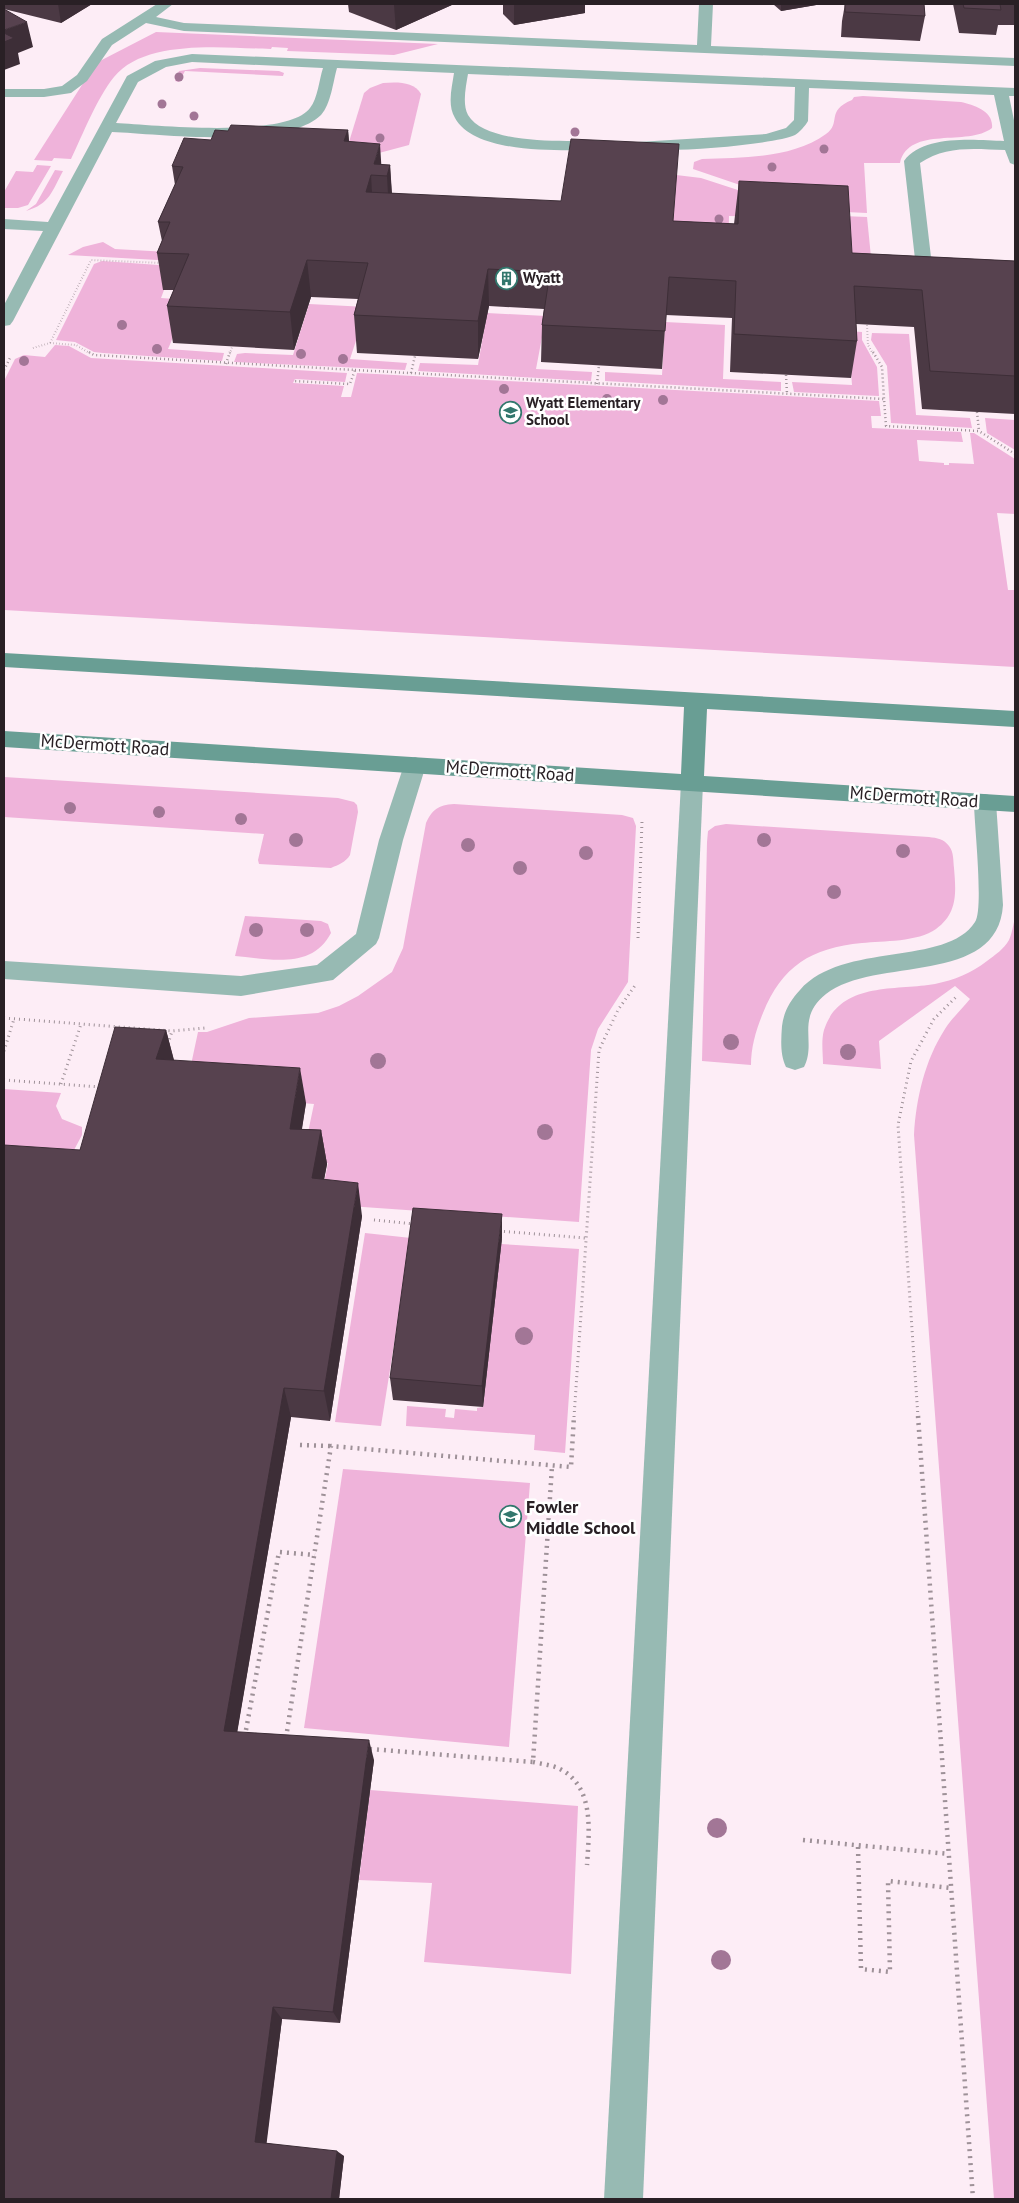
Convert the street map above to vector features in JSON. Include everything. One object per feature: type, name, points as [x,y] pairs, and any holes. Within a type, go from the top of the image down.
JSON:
[{"type":"main road","points":[[4,660],[1015,719]]},
{"type":"main road","points":[[692,783],[696,700]]},
{"type":"main road","name":"McDermott Road","points":[[4,739],[1015,804]]},
{"type":"lane","points":[[4,93],[44,94],[66,90],[82,78],[107,42],[166,4]]},
{"type":"lane","points":[[704,49],[706,4]]},
{"type":"lane","points":[[144,18],[184,26],[1015,62]]},
{"type":"lane","points":[[4,321],[132,79],[145,69],[165,62],[192,58],[1008,92],[1014,153],[940,145],[922,152],[912,160],[923,259],[943,271],[968,277],[1005,278],[1015,275]]},
{"type":"lane","points":[[107,127],[244,133],[275,130],[302,122],[316,111],[331,64]]},
{"type":"lane","points":[[462,69],[458,102],[462,118],[471,127],[487,137],[539,145],[715,143],[767,138],[791,131],[801,121],[802,83]]},
{"type":"lane","points":[[4,224],[53,227]]},
{"type":"lane","points":[[4,970],[241,986],[324,973],[367,938],[391,840],[415,765]]},
{"type":"lane","points":[[622,2199],[692,783]]},
{"type":"lane","points":[[795,1060],[794,1035],[799,1009],[817,986],[847,971],[942,955],[974,941],[988,923],[990,900],[985,802]]},
{"type":"path","points":[[50,343],[91,260],[165,263]]},
{"type":"path","points":[[867,325],[868,345],[882,367],[886,426],[979,431],[1015,454]]},
{"type":"path","points":[[31,348],[50,343],[76,345],[94,355],[226,364],[884,399]]},
{"type":"path","points":[[226,364],[232,347]]},
{"type":"path","points":[[4,370],[12,354]]},
{"type":"path","points":[[411,373],[415,356]]},
{"type":"path","points":[[597,384],[599,365]]},
{"type":"path","points":[[293,381],[350,384],[355,370]]},
{"type":"path","points":[[786,375],[787,394]]},
{"type":"path","points":[[977,412],[979,431]]},
{"type":"path","points":[[638,945],[642,821]]},
{"type":"path","points":[[300,1445],[331,1446],[571,1467],[598,1050],[618,1010],[636,984],[637,974]]},
{"type":"path","points":[[957,996],[934,1019],[911,1061],[898,1125],[973,2199]]},
{"type":"path","points":[[4,1051],[14,1019]]},
{"type":"path","points":[[61,1084],[82,1024]]},
{"type":"path","points":[[167,1050],[172,1031]]},
{"type":"path","points":[[4,1080],[110,1088]]},
{"type":"path","points":[[374,1220],[422,1224]]},
{"type":"path","points":[[489,1230],[585,1238]]},
{"type":"path","points":[[286,1743],[331,1446]]},
{"type":"path","points":[[533,1762],[552,1466]]},
{"type":"path","points":[[246,1730],[278,1552],[315,1555]]},
{"type":"path","points":[[365,1749],[533,1762],[561,1770],[579,1784],[588,1808],[587,1869]]},
{"type":"path","points":[[803,1840],[858,1847],[949,1854]]},
{"type":"path","points":[[858,1847],[860,1969],[890,1972],[888,1881],[951,1888]]},
{"type":"shaded area","points":[[156,32],[438,44],[394,55],[287,51],[288,48],[272,47],[271,49],[210,47],[166,51],[145,56],[128,65],[114,77],[96,106],[71,159],[34,160],[96,63]]},
{"type":"shaded area","points":[[200,68],[279,71],[284,73],[283,76],[185,71],[179,82],[175,81],[179,71]]},
{"type":"shaded area","points":[[383,83],[409,85],[421,94],[409,145],[379,153],[349,142],[364,93],[370,88]]},
{"type":"shaded area","points":[[854,97],[961,102],[977,107],[986,113],[992,122],[992,128],[969,136],[940,138],[915,144],[906,151],[900,163],[864,163],[867,213],[783,209],[740,185],[693,169],[694,162],[702,159],[766,155],[798,148],[812,142],[831,130],[839,108]]},
{"type":"shaded area","points":[[37,165],[51,166],[28,205],[18,208],[4,208],[4,192],[16,171],[33,172]]},
{"type":"shaded area","points":[[55,170],[63,171],[53,191],[40,205],[26,211],[36,204]]},
{"type":"shaded area","points":[[668,174],[701,178],[741,191],[772,217],[729,216],[728,261],[670,258]]},
{"type":"shaded area","points":[[794,214],[867,217],[871,257],[860,262]]},
{"type":"shaded area","points":[[103,242],[115,249],[168,252],[175,261],[68,255],[83,247]]},
{"type":"shaded area","points":[[102,261],[173,266],[161,298],[189,300],[168,349],[224,353],[222,361],[94,352],[75,342],[56,340],[94,264]]},
{"type":"shaded area","points":[[309,304],[367,307],[350,359],[407,363],[405,370],[234,362],[237,354],[245,353],[293,355]]},
{"type":"shaded area","points":[[487,313],[546,316],[536,369],[592,372],[591,381],[418,371],[420,363],[478,365]]},
{"type":"shaded area","points":[[665,322],[725,325],[723,379],[781,382],[781,391],[605,381],[605,372],[662,375]]},
{"type":"shaded area","points":[[848,331],[862,332],[862,340],[877,367],[879,396],[794,392],[792,382],[852,385]]},
{"type":"shaded area","points":[[872,333],[909,334],[916,415],[970,418],[972,428],[891,423],[887,366],[871,340]]},
{"type":"shaded area","points":[[55,345],[69,346],[91,358],[347,373],[345,382],[295,379],[293,383],[344,386],[341,397],[351,397],[357,373],[879,401],[881,416],[871,416],[872,428],[961,432],[963,442],[917,440],[919,461],[944,463],[944,465],[949,465],[949,463],[974,464],[970,433],[974,433],[1015,459],[1015,514],[997,513],[1008,590],[1015,590],[1015,667],[4,610],[4,381],[15,359],[24,355],[45,357]]},
{"type":"shaded area","points":[[985,418],[1015,420],[1015,450],[987,433]]},
{"type":"shaded area","points":[[4,777],[338,798],[354,802],[357,805],[358,812],[350,855],[339,864],[331,868],[259,864],[258,860],[264,834],[4,817]]},
{"type":"shaded area","points":[[454,804],[622,815],[633,818],[636,826],[628,982],[598,1029],[591,1050],[579,1222],[320,1204],[328,1163],[302,1161],[314,1104],[185,1093],[198,1032],[207,1032],[249,1018],[318,1013],[339,1006],[358,996],[392,972],[403,948],[426,823],[436,809]]},
{"type":"shaded area","points":[[726,824],[932,837],[945,842],[951,848],[953,857],[954,901],[952,909],[943,923],[929,933],[910,939],[862,943],[828,949],[800,962],[779,983],[763,1013],[756,1032],[751,1065],[702,1061],[708,831],[715,826]]},
{"type":"shaded area","points":[[245,916],[321,921],[328,924],[331,933],[323,945],[313,953],[289,960],[235,956]]},
{"type":"shaded area","points":[[1015,918],[1015,2199],[994,2199],[914,1135],[919,1093],[932,1053],[948,1025],[970,999],[955,986],[879,1041],[881,1069],[823,1064],[822,1043],[824,1030],[832,1014],[842,1003],[870,991],[935,984],[969,972],[1005,946],[1010,938]]},
{"type":"shaded area","points":[[4,1089],[61,1093],[56,1106],[62,1119],[82,1127],[82,1135],[74,1150],[4,1177]]},
{"type":"shaded area","points":[[365,1233],[411,1238],[381,1426],[335,1422]]},
{"type":"shaded area","points":[[501,1244],[579,1249],[565,1453],[534,1450],[535,1435],[406,1426],[407,1406],[446,1409],[445,1417],[454,1418],[455,1409],[477,1411],[477,1408],[483,1407]]},
{"type":"shaded area","points":[[343,1469],[530,1483],[509,1747],[304,1728]]},
{"type":"shaded area","points":[[370,1790],[578,1806],[571,1974],[424,1962],[432,1883],[359,1880]]},
{"type":"building","points":[[845,4],[924,4],[925,16],[845,12]]},
{"type":"building","points":[[963,4],[1000,4],[1001,10],[964,8]]},
{"type":"building","points":[[4,9],[27,22],[4,30]]},
{"type":"building","points":[[4,33],[14,38],[4,42]]},
{"type":"building","name":"Wyatt","points":[[231,125],[348,130],[344,141],[380,144],[374,164],[390,165],[387,176],[371,175],[366,192],[561,201],[571,139],[679,144],[673,221],[738,224],[739,181],[848,186],[852,253],[1015,261],[1015,376],[930,371],[922,290],[854,286],[857,341],[734,334],[736,281],[669,277],[665,331],[542,325],[550,272],[488,269],[478,321],[354,315],[368,263],[307,260],[290,312],[167,306],[189,254],[157,253],[170,222],[158,222],[183,167],[172,166],[184,138],[211,140],[215,130],[228,131]]},
{"type":"building","points":[[115,1027],[166,1030],[156,1059],[300,1068],[290,1129],[321,1130],[312,1178],[358,1183],[324,1391],[284,1388],[224,1731],[369,1740],[333,2012],[273,2007],[255,2142],[337,2151],[331,2199],[4,2199],[4,1145],[80,1150]]},
{"type":"building","points":[[413,1208],[502,1214],[482,1386],[390,1378]]},
{"type":"place","name":"Wyatt","points":[[507,278]]},
{"type":"place","name":"Wyatt Elementary School","points":[[510,412]]},
{"type":"place","name":"Fowler Middle School","points":[[510,1517]]}]
